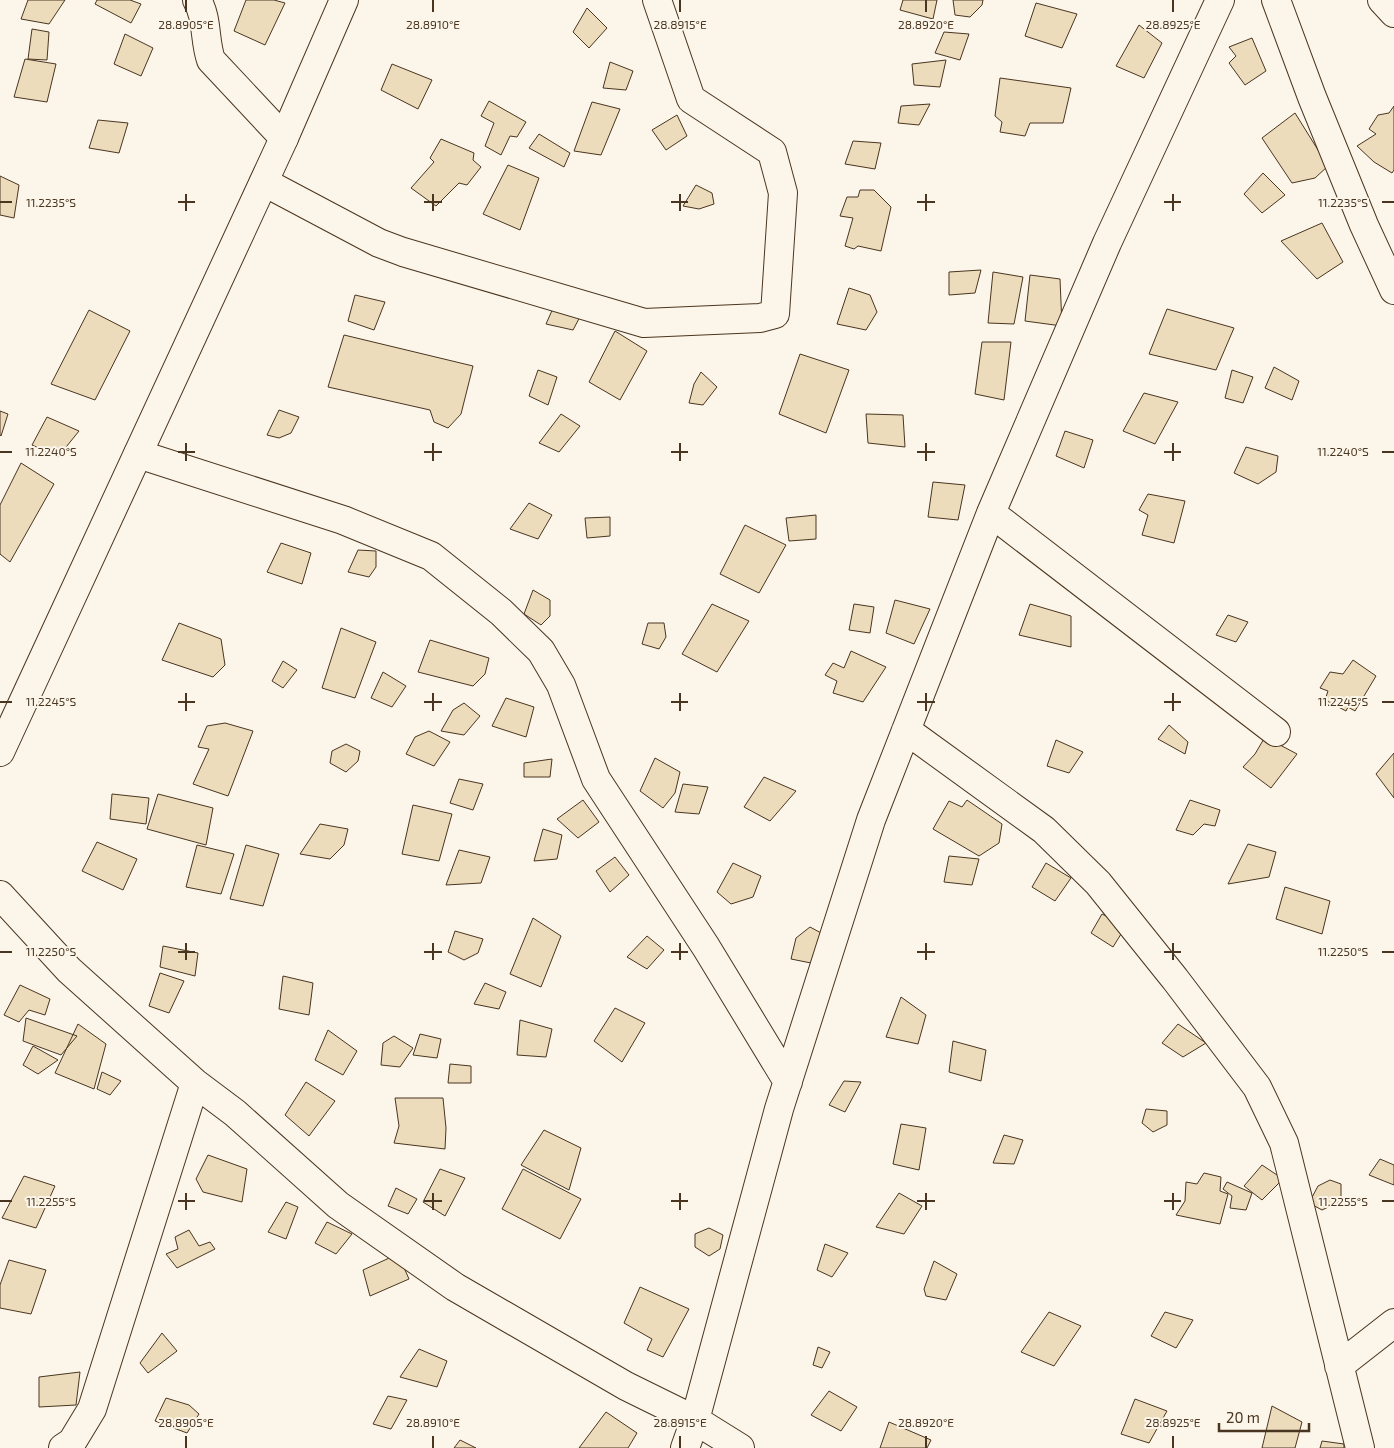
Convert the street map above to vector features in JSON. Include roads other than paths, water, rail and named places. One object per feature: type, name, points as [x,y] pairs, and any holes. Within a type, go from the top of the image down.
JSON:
[{"type":"street","points":[[196,0],[203,13],[211,60],[284,138]]},
{"type":"street","points":[[0,752],[264,182],[344,0]]},
{"type":"street","points":[[264,182],[379,243],[403,252],[644,323],[760,318],[775,314],[783,193],[772,152],[691,99],[657,0]]},
{"type":"street","points":[[686,1448],[788,1082],[871,820],[991,513],[1107,243],[1220,0]]},
{"type":"street","points":[[1276,0],[1312,97],[1364,225],[1394,290]]},
{"type":"street","points":[[1382,0],[1394,12]]},
{"type":"street","points":[[138,454],[343,520],[432,556],[501,612],[542,651],[561,685],[596,779],[706,947],[788,1082]]},
{"type":"street","points":[[991,513],[1276,732]]},
{"type":"street","points":[[906,730],[1044,830],[1098,883],[1175,979],[1258,1088],[1284,1143],[1360,1448]]},
{"type":"street","points":[[0,895],[69,970],[195,1083],[235,1114],[338,1205],[455,1287],[626,1386],[695,1420],[740,1448]]},
{"type":"street","points":[[63,1448],[72,1442],[92,1409],[195,1083]]},
{"type":"street","points":[[1339,1366],[1394,1323]]}]
